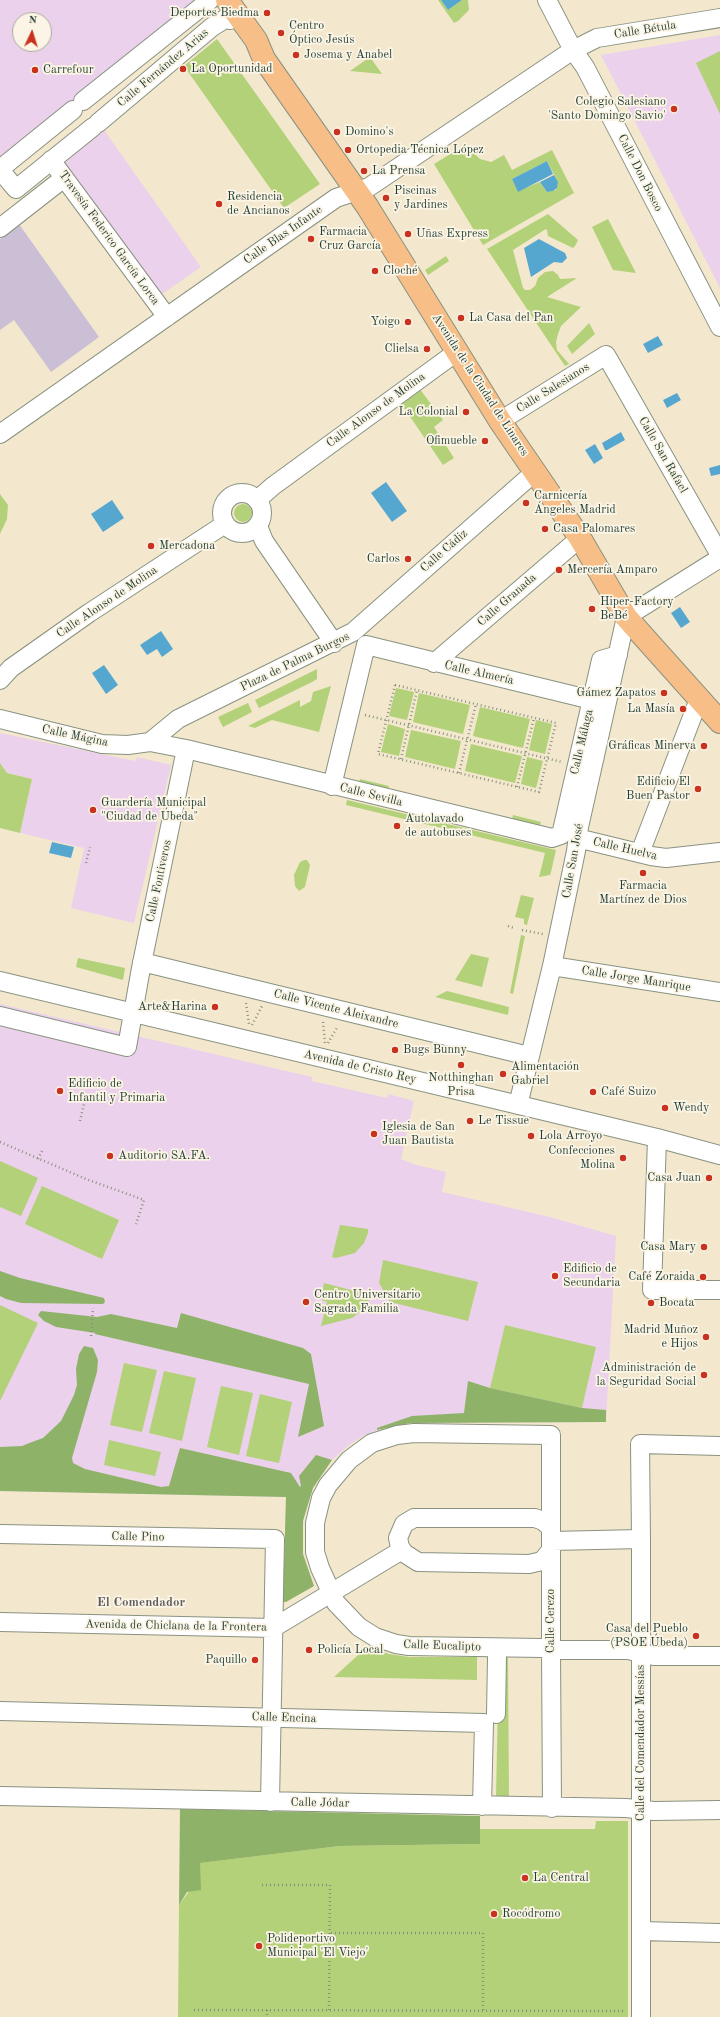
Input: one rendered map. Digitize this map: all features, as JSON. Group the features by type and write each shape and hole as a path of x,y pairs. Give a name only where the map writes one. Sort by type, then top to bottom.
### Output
{"main road":[{"name":"Avenida de la Ciudad de Linares","path":"224,4 256,40 264,59 356,191 458,351 500,421 536,471 580,538 626,617 720,722"}],"street":[{"name":"Calle Don Bosco","path":"547,0 573,50 585,67 720,327"},
{"name":"Calle Fernández Arias","path":"224,4 225,19 212,27 16,189 0,170 78,106 224,4"},
{"name":"Calle Bétula","path":"573,50 596,38 720,18"},
{"name":"Calle Blas Infante","path":"0,434 336,198 369,187 573,50"},
{"path":"78,106 90,101 99,107 101,115 95,125"},
{"name":"Travesía Federico García Lorca","path":"51,160 167,317"},
{"path":"0,228 64,178"},
{"name":"Calle Alonso de Molina","path":"257,500 280,481 458,351"},
{"name":"Calle Salesianos","path":"500,421 606,355"},
{"name":"Calle San Rafael","path":"606,355 720,556 626,617"},
{"name":"Calle Cádiz","path":"352,632 536,471"},
{"path":"258,526 249,532 241,533 231,530 225,524 222,516 223,510 230,497 244,493 257,500 262,512 258,526 264,541 334,642"},
{"name":"Calle Alonso de Molina","path":"4,673 89,613 225,524"},
{"name":"Calle Granada","path":"434,663 580,538"},
{"name":"Calle San José","path":"518,1105 552,966 577,838 626,617"},
{"name":"Plaza de Palma Burgos","path":"150,742 178,719 352,632 366,646 332,786"},
{"name":"Calle Almería","path":"366,646 592,700"},
{"name":"Calle Málaga","path":"556,838 561,835 601,660 618,655"},
{"path":"640,854 699,699"},
{"name":"Calle Mágina","path":"0,719 102,744 128,745 150,742"},
{"path":"178,719 176,731 186,749"},
{"path":"150,742 186,749"},
{"name":"Calle Sevilla","path":"186,749 545,838 556,838"},
{"name":"Calle Fontiveros","path":"0,1016 126,1047 186,749"},
{"name":"Calle Huelva","path":"577,838 640,854 666,858 720,852"},
{"name":"Calle Vicente Aleixandre","path":"142,962 529,1056"},
{"name":"Calle Jorge Manrique","path":"552,966 720,992"},
{"name":"Avenida de Cristo Rey","path":"0,981 657,1138 720,1155"},
{"path":"657,1138 652,1290 720,1290"},
{"name":"Calle Eucalipto","path":"551,1435 414,1433 384,1438 372,1443 360,1451 340,1469 328,1485 317,1510 314,1536 315,1552 320,1568 336,1603 359,1627 375,1636 396,1644 409,1646 628,1650 654,1656 720,1656"},
{"name":"Calle Cerezo","path":"551,1435 552,1808"},
{"name":"Calle del Comendador Messías","path":"640,2014 640,1444 720,1446"},
{"path":"414,1518 535,1518 543,1521 551,1540 542,1561 529,1564 418,1562 411,1559 402,1550 399,1543 400,1531 406,1522 414,1518"},
{"name":"Calle Pino","path":"0,1534 275,1539 273,1628"},
{"path":"551,1540 641,1539"},
{"name":"Avenida de Chiclana de la Frontera","path":"0,1622 273,1628 402,1550"},
{"path":"270,1802 273,1628"},
{"path":"496,1714 497,1657"},
{"name":"Calle Encina","path":"0,1711 484,1723 482,1806"},
{"name":"Calle Jódar","path":"0,1796 641,1810 720,1810"},
{"path":"641,1932 720,1933"}],"path":[{"path":"395,685 417,690 556,723 539,792 378,754 395,685"},
{"path":"401,759 417,690"},
{"path":"459,773 476,704"},
{"path":"350,711 577,766"},
{"path":"517,787 534,718"},
{"path":"86,863 90,847"},
{"path":"508,926 514,928"},
{"path":"243,986 250,1029 269,993"},
{"path":"321,1006 325,1047 347,1012"},
{"path":"80,1121 84,1104"},
{"path":"0,1142 86,1180 144,1200 136,1224"},
{"path":"38,1159 42,1151"},
{"path":"91,1336 93,1308"},
{"path":"262,1884 330,1885 331,1933 329,2011"},
{"path":"331,1933 483,1933 483,2011"},
{"path":"194,2010 483,2011 640,2014"},
{"path":"267,2010 267,2017"}],"shaded area":[{"path":"0,0 195,0 203,10 0,174"},
{"name":"Colegio Salesiano 'Santo Domingo Savio'","path":"720,35 720,288 601,55"},
{"path":"104,130 201,267 158,297 63,163"},
{"path":"19,224 99,337 51,372 14,320 0,330 0,239"},
{"name":"Guardería Municipal \"Ciudad de Úbeda\"","path":"0,733 135,761 137,757 171,765 134,923 71,908 84,848 20,833 32,779 7,773 0,763"},
{"name":"Centro Universitario Sagrada Familia","path":"0,1004 312,1077 312,1081 387,1098 388,1094 414,1101 401,1159 413,1164 446,1172 442,1192 550,1217 616,1236 606,1422 410,1423 386,1427 363,1436 348,1446 332,1460 313,1488 304,1516 302,1540 304,1559 314,1586 283,1603 286,1497 0,1491"}],"green space":[{"path":"438,0 441,0 448,10 462,0 468,0 469,10 454,23"},
{"path":"217,39 320,184 284,208 184,66"},
{"path":"720,51 720,114 696,63"},
{"path":"370,57 382,74 350,71"},
{"path":"465,145 480,159 491,162 504,155 512,170 552,150 574,193 483,245 434,164","holes":["547,161 558,182 556,190 547,192 540,182 518,191 512,179"]},
{"path":"548,214 578,240 575,246 573,248 548,236 546,229 513,250 523,288 525,290 530,290 535,286 538,278 545,272 553,271 560,279 577,278 547,297 581,307 561,326 558,334 556,342 557,350 569,364 565,366 487,249"},
{"path":"608,219 636,273 613,270 592,227"},
{"path":"446,256 449,261 428,275 425,270"},
{"path":"589,323 595,334 572,354 567,346"},
{"path":"419,388 443,420 434,427 454,458 443,465 400,402"},
{"path":"0,494 8,505 7,519 0,534"},
{"path":"243,504 249,507 252,513 249,519 243,522 237,519 234,513 237,507"},
{"path":"317,669 317,679 259,708 255,700"},
{"path":"331,686 319,732 272,720 255,728 248,726 300,700 300,707 311,701 313,692"},
{"path":"396,688 414,692 407,720 389,716"},
{"path":"419,693 470,705 463,734 413,722"},
{"path":"248,703 252,712 223,727 218,717"},
{"path":"480,707 530,719 523,748 473,736"},
{"path":"536,720 552,724 545,754 529,750"},
{"path":"388,724 405,729 399,756 381,752"},
{"path":"411,730 461,741 455,769 405,757"},
{"path":"471,744 522,756 515,783 465,771"},
{"path":"527,757 543,761 536,788 521,784"},
{"path":"0,763 7,773 32,779 20,833 0,828"},
{"path":"360,779 389,786 388,790 359,783"},
{"path":"347,800 556,850 550,875 539,877 545,853 346,805"},
{"path":"513,815 541,822 540,826 512,820"},
{"path":"307,860 310,865 305,887 299,891 295,886 294,875 300,862"},
{"path":"521,895 534,898 527,925 524,924 524,919 515,917"},
{"path":"521,935 525,936 513,994 510,993"},
{"path":"471,954 489,958 482,987 455,980"},
{"path":"78,958 125,968 123,980 76,967"},
{"path":"447,991 509,1007 508,1015 435,997"},
{"path":"0,1161 38,1178 21,1216 0,1207"},
{"path":"42,1186 119,1220 102,1259 25,1224"},
{"path":"340,1225 368,1229 368,1233 364,1243 355,1253 336,1258 332,1257"},
{"path":"383,1260 478,1282 468,1321 390,1302 379,1283"},
{"path":"0,1271 20,1278 104,1298 105,1302 103,1304 21,1303 6,1299 0,1296"},
{"path":"324,1283 366,1294 368,1296 369,1303 363,1310 352,1318 321,1326 327,1302 322,1300 321,1297"},
{"path":"0,1305 38,1323 0,1401"},
{"path":"41,1311 97,1317 111,1314 177,1328 181,1313 303,1348 311,1354 324,1426 298,1437 309,1384 95,1333 56,1327 44,1321 38,1315"},
{"path":"505,1325 596,1347 582,1408 490,1388"},
{"path":"84,1346 93,1348 98,1360 97,1372 72,1458 73,1463 85,1469 161,1487 169,1486 180,1448 291,1473 300,1487 299,1476 316,1455 332,1460 313,1488 303,1521 303,1554 314,1586 286,1602 283,1602 286,1497 0,1491 0,1447 22,1446 43,1438 61,1421 74,1395 77,1385 76,1369 79,1354"},
{"path":"124,1363 157,1370 142,1432 110,1425"},
{"path":"164,1371 196,1378 182,1441 149,1433"},
{"path":"468,1381 490,1388 582,1408 606,1410 606,1422 410,1423 377,1430 377,1428 412,1416 464,1413"},
{"path":"221,1386 253,1393 239,1455 207,1447"},
{"path":"260,1394 292,1402 279,1463 246,1456"},
{"path":"109,1440 161,1452 155,1476 104,1465"},
{"path":"368,1646 389,1654 409,1657 477,1657 477,1680 334,1677"},
{"path":"499,1657 508,1657 509,1799 498,1799 496,1795"},
{"path":"180,1809 480,1816 480,1844 340,1846 200,1863 201,1890 187,1892 179,1905"},
{"path":"596,1821 628,1821 628,2017 178,2017 179,1905 190,1890 199,1863 340,1846 480,1844 479,1829 595,1829"}],"water":[{"path":"441,0 462,0 448,10"},
{"path":"547,161 553,174 518,192 512,179"},
{"path":"554,175 558,182 557,188 553,191 547,192 540,182"},
{"path":"539,239 565,253 567,258 562,263 554,262 531,277 524,248"},
{"path":"658,336 663,345 648,353 643,344"},
{"path":"677,393 681,400 667,408 663,400"},
{"path":"621,432 625,440 605,450 602,443"},
{"path":"595,444 603,458 594,464 585,450"},
{"path":"720,465 720,474 711,476 709,468"},
{"path":"386,482 407,511 392,522 371,493"},
{"path":"112,500 124,518 103,532 91,514"},
{"path":"680,607 690,622 681,628 671,613"},
{"path":"161,631 173,649 162,657 157,649 147,655 140,645"},
{"path":"104,665 118,685 106,694 92,673"},
{"path":"52,842 74,847 71,858 49,853"}],"place":[{"name":"Deportes Biedma","path":"267,13"},
{"name":"Centro Óptico Jesús","path":"281,33"},
{"name":"Josema y Anabel","path":"296,55"},
{"name":"La Oportunidad","path":"183,69"},
{"name":"Carrefour","path":"35,70"},
{"name":"Colegio Salesiano 'Santo Domingo Savio'","path":"674,109"},
{"name":"Domino's","path":"337,132"},
{"name":"Ortopedia Técnica López","path":"348,150"},
{"name":"La Prensa","path":"364,171"},
{"name":"Piscinas y Jardines","path":"386,198"},
{"name":"Residencia de Ancianos","path":"219,204"},
{"name":"Uñas Express","path":"408,234"},
{"name":"Farmacia Cruz García","path":"311,239"},
{"name":"Cloché","path":"375,271"},
{"name":"La Casa del Pan","path":"461,318"},
{"name":"Yoigo","path":"408,322"},
{"name":"Clielsa","path":"427,349"},
{"name":"La Colonial","path":"466,412"},
{"name":"Ofimueble","path":"485,441"},
{"name":"Carnicería Ángeles Madrid","path":"526,503"},
{"name":"Casa Palomares","path":"545,529"},
{"name":"Mercadona","path":"151,546"},
{"name":"Carlos","path":"408,559"},
{"name":"Mercería Amparo","path":"559,570"},
{"name":"Hiper-Factory BeBé","path":"592,609"},
{"name":"Gámez Zapatos","path":"664,693"},
{"name":"La Masía","path":"683,709"},
{"name":"Gráficas Minerva","path":"704,746"},
{"name":"Edificio El Buen Pastor","path":"698,789"},
{"name":"Guardería Municipal \"Ciudad de Úbeda\"","path":"93,810"},
{"name":"Autolavado de autobuses","path":"397,826"},
{"name":"Farmacia Martínez de Dios","path":"643,873"},
{"name":"Arte&Harina","path":"215,1007"},
{"name":"Bugs Bunny","path":"395,1050"},
{"name":"Notthinghan Prisa","path":"461,1065"},
{"name":"Alimentación Gabriel","path":"503,1074"},
{"name":"Edificio de Infantil y Primaria","path":"60,1091"},
{"name":"Café Suizo","path":"593,1092"},
{"name":"Wendy","path":"665,1108"},
{"name":"Le Tissue","path":"470,1121"},
{"name":"Iglesia de San Juan Bautista","path":"374,1134"},
{"name":"Lola Arroyo","path":"531,1136"},
{"name":"Auditorio SA.FA.","path":"110,1156"},
{"name":"Confecciones Molina","path":"623,1158"},
{"name":"Casa Juan","path":"709,1178"},
{"name":"Casa Mary","path":"704,1247"},
{"name":"Edificio de Secundaria","path":"555,1276"},
{"name":"Café Zoraida","path":"703,1277"},
{"name":"Centro Universitario Sagrada Familia","path":"306,1302"},
{"name":"Bocata","path":"651,1303"},
{"name":"Madrid Muñoz e Hijos","path":"706,1337"},
{"name":"Administración de la Seguridad Social","path":"704,1375"},
{"name":"Casa del Pueblo (PSOE Úbeda)","path":"696,1636"},
{"name":"Policía Local","path":"309,1650"},
{"name":"Paquillo","path":"255,1660"},
{"name":"La Central","path":"525,1878"},
{"name":"Rocódromo","path":"494,1914"},
{"name":"Polideportivo Municipal 'El Viejo'","path":"259,1946"}],"district":[{"name":"El Comendador","path":"141,1603"}]}
